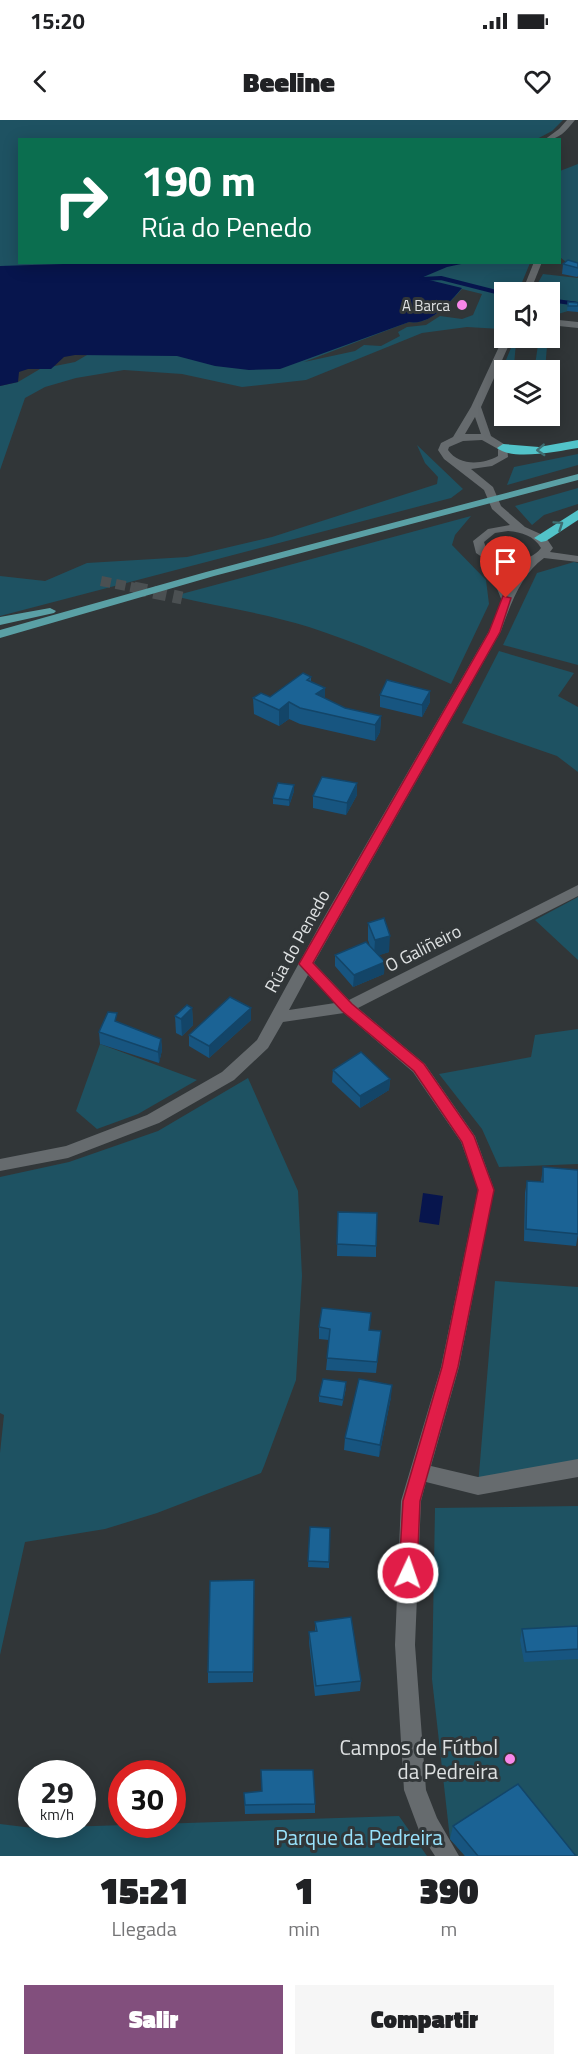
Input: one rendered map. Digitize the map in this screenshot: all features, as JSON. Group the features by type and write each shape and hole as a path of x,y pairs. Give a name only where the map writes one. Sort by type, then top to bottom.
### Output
{"highway":[{"path":"503,448 539,451 578,444"},
{"path":"541,538 578,514"}],"main road":[{"path":"0,634 210,574 578,477"},
{"path":"0,621 210,574"}],"street":[{"path":"550,138 562,131 571,120"},
{"path":"530,282 537,264"},
{"path":"560,323 578,325"},
{"path":"457,438 487,438 503,448 503,457 492,463 475,465 450,459 443,450 457,438 476,407 503,348"},
{"path":"476,407 487,438"},
{"path":"457,462 489,489"},
{"path":"492,463 489,489 496,507 521,529 541,538 546,545 543,555"},
{"path":"489,532 496,507"},
{"path":"506,598 490,558 478,547 478,541 489,532 521,529"},
{"path":"490,558 515,563 532,561 543,555 578,559"},
{"name":"Rúa do Penedo","path":"0,1165 68,1152 118,1134 184,1103 228,1076 263,1044 495,632 506,598 532,561"},
{"name":"O Galiñeiro","path":"277,1017 347,1007 578,890"},
{"path":"306,964 347,1007 419,1068 469,1140 486,1190 450,1367 411,1501 405,1645 415,1790 428,1825 448,1856"},
{"path":"418,1471 478,1486 578,1468"}],"green space":[{"path":"0,120 563,120 552,131 539,138 18,138 18,264 530,264 522,282 494,282 494,329 467,327 422,333 306,380 242,387 182,374 124,370 76,378 45,387 25,398 0,470 0,386 18,382 40,369 75,362 87,355 176,355 0,301","holes":["462,289 482,294 473,315 462,319 440,316 426,325 407,327 398,332 400,336 381,346 364,345 355,351 304,362 409,322 432,317"]},
{"path":"578,164 578,266 561,258 561,171"},
{"path":"543,274 578,278 578,308 560,313 560,282 539,282"},
{"path":"511,348 516,348 514,360 506,360"},
{"path":"538,348 547,348 546,360 536,360"},
{"path":"417,445 463,489 451,498 0,616 0,576 45,581 87,563 187,557 272,537 437,484 438,477 425,463"},
{"path":"578,454 578,465 507,485 514,467"},
{"path":"578,488 578,504 544,515 532,525 515,506"},
{"path":"471,516 455,535 452,545 486,580 489,604 451,684 309,627 174,596"},
{"path":"574,562 578,563 578,665 503,645 537,573"},
{"path":"499,651 574,673 558,696 578,707 578,772 557,756 462,723"},
{"path":"578,897 578,960 535,920"},
{"path":"578,1029 578,1164 499,1167 482,1129 439,1074 531,1057 535,1035"},
{"path":"100,1044 197,1080 138,1114 97,1129 76,1111"},
{"path":"248,1078 298,1191 302,1276 296,1380 261,1473 157,1513 105,1529 25,1542 0,1655 0,1453 4,1415 0,1413 0,1177 69,1162 158,1131"},
{"path":"495,1281 578,1287 578,1468 478,1486"},
{"path":"578,1506 578,1856 465,1856 450,1839 432,1679 435,1508"},
{"name":"Parque da Pedreira","path":"399,1816 427,1856 0,1856 0,1824 18,1826 18,1838 96,1838 96,1826 108,1826 108,1838 186,1838 186,1823"}],"shaded area":[{"path":"461,264 447,267 421,278 462,288 432,317 409,322 280,369 249,370 215,366 177,356 75,355 64,357 51,369 28,369 19,372 18,382 0,386 0,266"},
{"path":"423,1193 443,1196 439,1225 419,1222"}],"building":[{"path":"568,260 578,263 578,268 563,264"},
{"path":"568,302 578,303 578,306 568,306"},
{"path":"303,673 311,677 307,680 325,688 316,694 345,708 381,716 375,725 300,708 289,702 279,710 253,698 261,693 270,697"},
{"path":"387,680 430,691 422,705 380,695"},
{"path":"322,777 357,783 347,803 313,796"},
{"path":"278,783 294,785 289,800 273,798"},
{"path":"384,918 390,936 375,940 368,923"},
{"path":"366,942 385,962 354,975 335,955"},
{"path":"230,997 251,1008 209,1046 189,1035"},
{"path":"187,1005 192,1008 181,1019 175,1016"},
{"path":"108,1012 117,1013 115,1021 161,1039 158,1052 99,1032"},
{"path":"361,1052 390,1079 360,1096 333,1070"},
{"path":"543,1167 578,1170 578,1234 526,1229 527,1181 543,1182"},
{"path":"338,1212 377,1213 376,1246 337,1244"},
{"path":"322,1308 371,1313 369,1330 381,1331 377,1362 327,1358 330,1329 319,1327"},
{"path":"323,1379 346,1382 343,1400 319,1396"},
{"path":"359,1379 392,1385 380,1445 345,1438"},
{"path":"310,1527 330,1528 329,1562 308,1561"},
{"path":"254,1580 253,1672 208,1672 210,1581"},
{"path":"351,1617 361,1681 316,1686 309,1632 317,1631 315,1622"},
{"path":"578,1626 578,1649 526,1652 522,1629"},
{"path":"261,1770 313,1770 315,1804 245,1805 244,1793 262,1791"},
{"path":"518,1784 576,1856 478,1856 453,1826"}],"waterway":[{"path":"421,279 441,278 494,291"},
{"path":"560,302 578,304"}],"tunnel":[{"path":"101,581 141,589"},
{"path":"134,588 182,598"}],"place":[{"name":"A Barca","path":"462,305"},
{"name":"Campos de Fútbol da Pedreira","path":"510,1759"}],"route":[{"path":"408,1573 411,1501 450,1367 486,1190 469,1140 419,1068 347,1007 306,964 461,688 495,632 506,598"}]}
